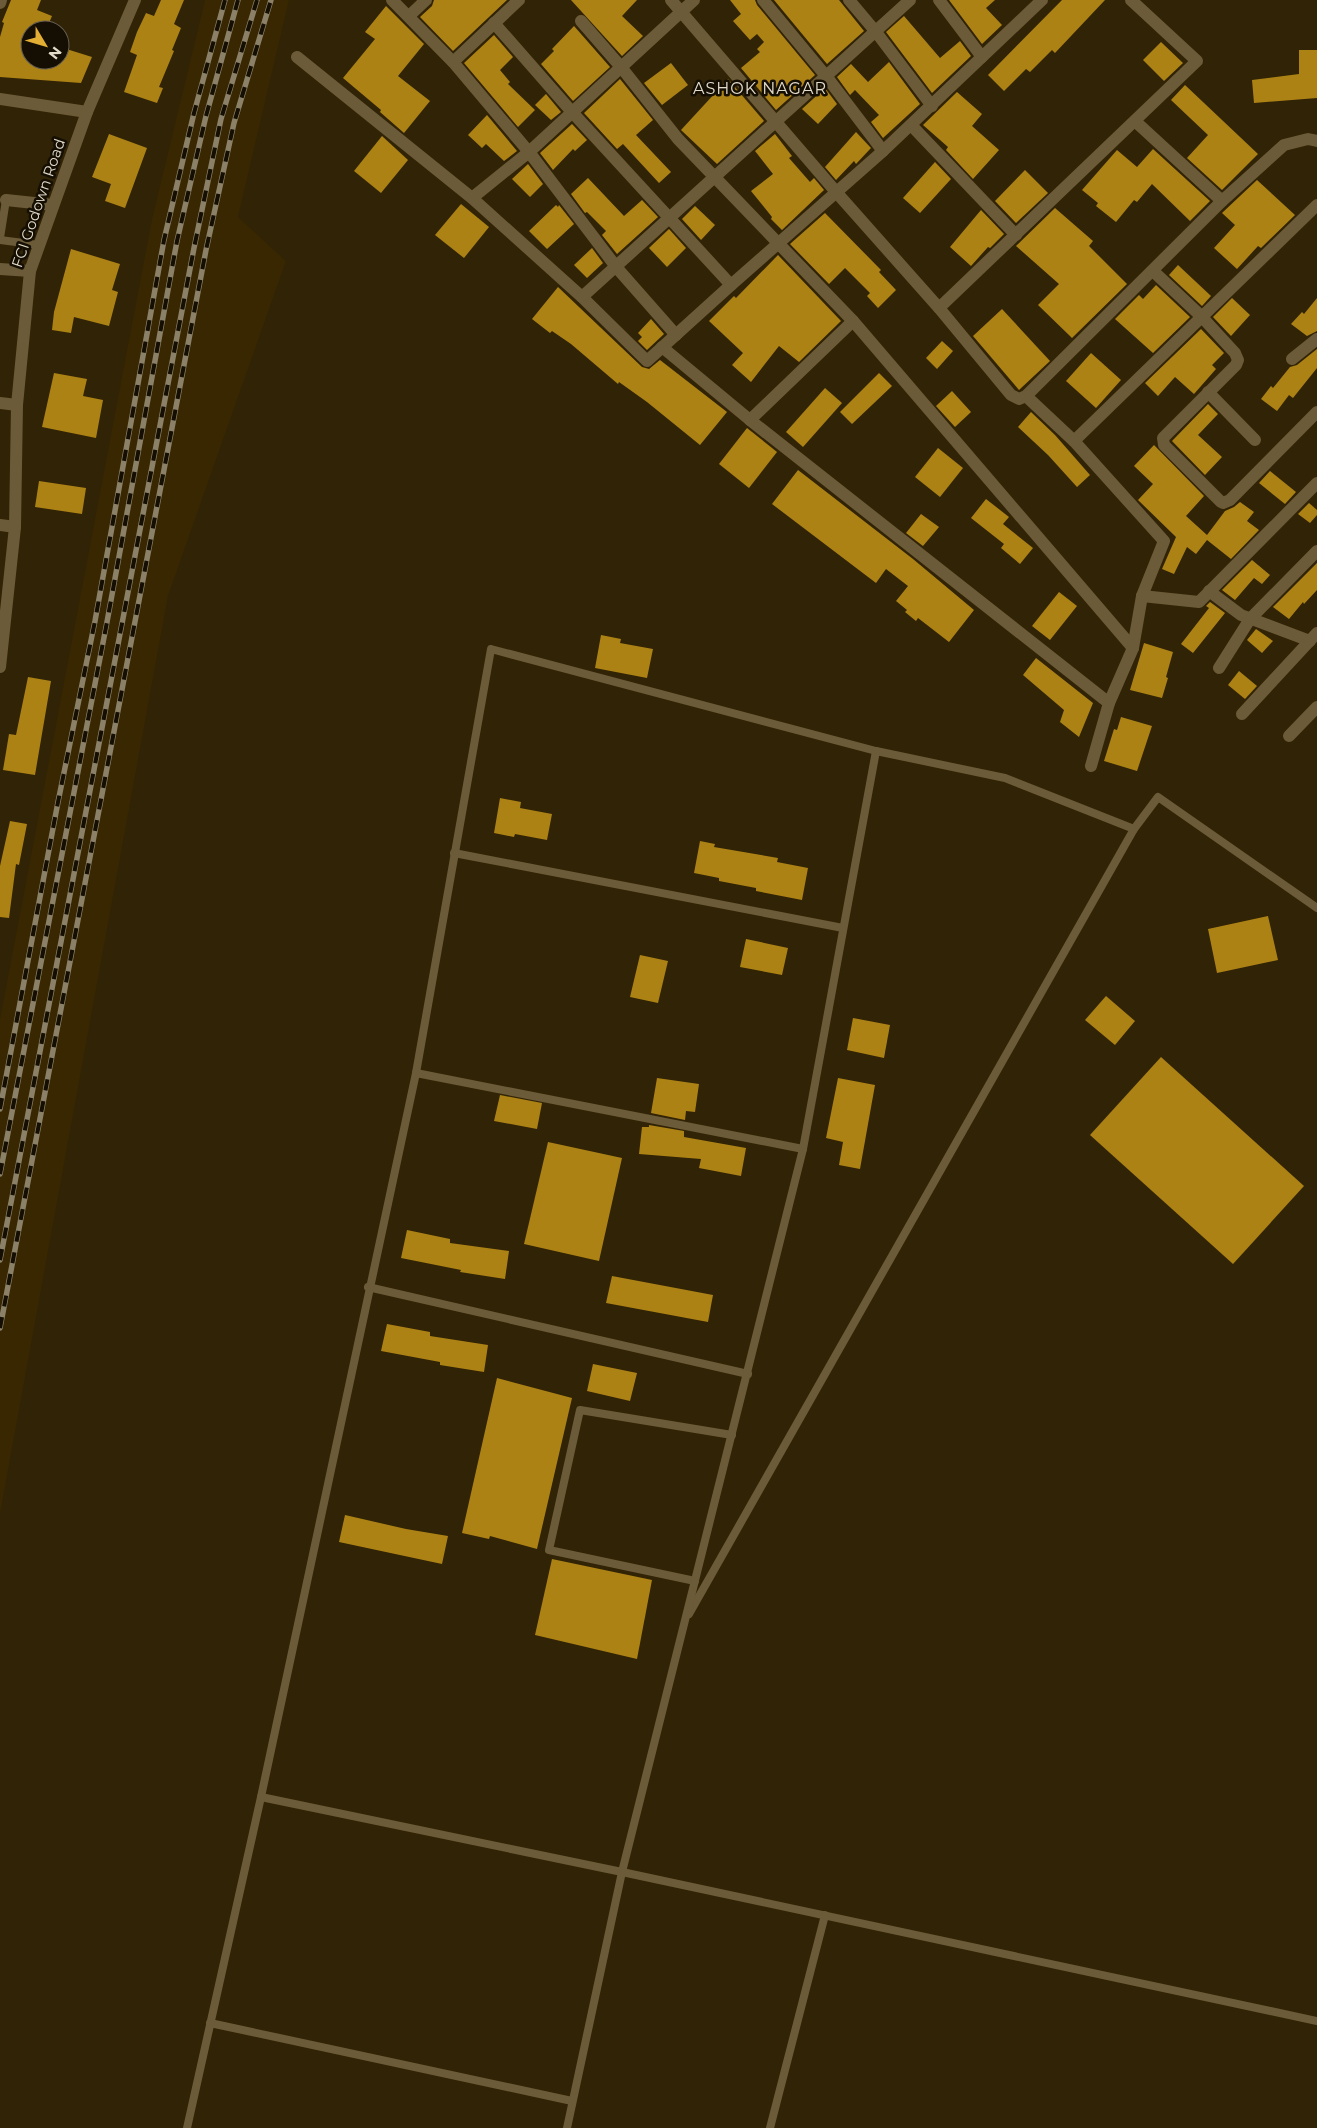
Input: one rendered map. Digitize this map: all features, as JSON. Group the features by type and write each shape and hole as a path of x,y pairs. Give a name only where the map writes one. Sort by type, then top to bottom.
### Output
{"street":[{"name":"FCI Godown Road","path":"0,667 15,527 17,405 30,272 87,112 135,0"},
{"path":"392,0 453,62 529,152 617,268 676,335"},
{"path":"409,16 426,0"},
{"path":"453,62 519,0"},
{"path":"671,0 939,308 1011,395 1019,399 1026,396 1222,202 1284,145 1308,139 1317,140"},
{"path":"472,198 529,152 694,0"},
{"path":"763,0 826,76 883,151"},
{"path":"849,0 876,32 932,106"},
{"path":"582,297 617,268 910,0"},
{"path":"939,0 982,57"},
{"path":"939,308 1136,122 1197,61 1138,2"},
{"path":"297,57 472,198 582,297 647,361 932,106 1034,3"},
{"path":"581,21 621,67 678,139 853,321 1133,648"},
{"path":"494,23 572,112 730,285"},
{"path":"0,99 87,112"},
{"path":"1136,122 1222,202"},
{"path":"911,125 1016,235"},
{"path":"6,200 53,205"},
{"path":"1074,441 1317,205"},
{"path":"0,269 30,272"},
{"path":"1153,271 1201,316 1235,353 1238,360 1236,366 1165,435 1163,442 1220,502 1224,503 1230,500 1317,412"},
{"path":"750,420 853,321"},
{"path":"1292,359 1317,339"},
{"path":"662,347 750,420 1109,704"},
{"path":"1208,392 1255,440"},
{"path":"1026,396 1074,441 1164,541 1142,596 1133,648 1109,704 1090,766"},
{"path":"0,403 17,405"},
{"path":"1142,596 1199,602 1208,590 1317,483"},
{"path":"0,525 15,527"},
{"path":"1219,668 1250,619 1317,551"},
{"path":"1208,590 1241,615 1313,637 1242,714"},
{"path":"1289,736 1317,707"}],"lane":[{"path":"6,200 0,239 39,245"},
{"path":"187,2128 261,1797 368,1287 416,1073 491,649 876,751 1005,778 1134,829"},
{"path":"567,2128 622,1872 803,1149 876,751"},
{"path":"685,1623 1134,829 1158,797 1317,908"},
{"path":"454,853 844,928"},
{"path":"416,1073 803,1149"},
{"path":"368,1287 748,1374"},
{"path":"695,1581 549,1550 580,1410 732,1435"},
{"path":"261,1797 825,1915 1317,2021"},
{"path":"770,2128 825,1915"},
{"path":"210,2023 572,2101"}],"shaded area":[{"path":"205,0 289,0 238,217 286,261 168,596 0,1514 0,1019 152,219"}],"building":[{"path":"11,0 41,0 37,10 52,16 50,20 20,20 20,70 70,70 70,50 92,57 81,83 0,77 0,37 4,23 2,22"},
{"path":"161,0 184,0 174,24 181,28 159,87 163,88 157,103 124,92 137,55 130,52 137,32 146,13 154,16"},
{"path":"434,0 507,0 453,51 420,17 432,6"},
{"path":"571,0 637,0 622,16 643,36 622,56"},
{"path":"730,0 755,0 757,5 815,75 776,110 741,68 760,52 757,49 764,42 757,34 750,40 733,21 741,14"},
{"path":"774,0 839,0 864,31 827,64"},
{"path":"949,0 995,0 986,8 1002,25 982,44"},
{"path":"1062,0 1105,0 1055,53 1052,50 1030,72 1026,69 1004,91 988,75"},
{"path":"386,6 424,44 398,76 430,101 404,133 380,112 381,110 343,78 375,39 365,32"},
{"path":"904,16 940,58 960,41 971,56 932,93 886,32"},
{"path":"574,26 610,67 573,101 541,64 554,51 552,49"},
{"path":"494,35 513,57 500,70 510,82 508,84 535,110 518,127 464,63"},
{"path":"1161,42 1183,63 1164,81 1143,60"},
{"path":"1299,50 1317,50 1317,98 1254,103 1252,80 1299,74"},
{"path":"889,62 920,104 883,138 871,122 879,115 855,90 850,95 837,77 851,64 868,82"},
{"path":"671,63 688,85 662,105 644,83"},
{"path":"620,79 653,120 636,135 671,172 659,183 623,144 617,149 584,113"},
{"path":"728,79 764,121 717,164 681,130"},
{"path":"1185,85 1258,154 1222,190 1187,158 1208,135 1171,100"},
{"path":"825,88 837,104 818,124 802,109"},
{"path":"957,92 982,114 972,126 999,150 973,179 946,150 948,147 923,125"},
{"path":"546,94 561,112 551,120 535,105"},
{"path":"487,115 517,151 504,161 486,144 482,148 468,135"},
{"path":"572,124 587,140 575,151 573,149 553,170 540,153"},
{"path":"856,132 871,148 856,164 854,161 836,180 825,167"},
{"path":"109,134 147,148 125,208 105,201 111,184 92,177"},
{"path":"775,134 792,156 789,158 810,182 814,178 824,190 782,230 771,219 772,217 751,191 773,174 755,151"},
{"path":"382,136 408,160 381,193 354,171"},
{"path":"1153,149 1210,201 1190,221 1152,184 1137,202 1134,200 1116,222 1096,206 1098,203 1082,190 1117,150 1137,167"},
{"path":"935,162 951,179 920,213 903,198"},
{"path":"528,164 543,184 530,197 512,179"},
{"path":"1025,170 1048,193 1016,223 995,201"},
{"path":"588,178 624,216 642,200 658,217 617,254 602,235 606,231 587,212 585,213 571,194"},
{"path":"1257,180 1295,215 1261,248 1258,246 1237,269 1214,248 1235,225 1222,213"},
{"path":"461,204 489,227 464,258 435,235"},
{"path":"556,205 558,207 559,205 574,224 547,249 529,231"},
{"path":"695,206 715,225 701,240 682,219"},
{"path":"1055,208 1093,241 1089,246 1127,284 1072,338 1038,305 1059,284 1016,246"},
{"path":"981,210 1004,234 990,248 988,247 971,266 950,247"},
{"path":"825,213 881,270 879,272 896,290 878,308 867,296 870,293 845,268 829,284 790,244"},
{"path":"669,229 686,248 667,267 649,248"},
{"path":"592,248 603,263 587,278 574,265"},
{"path":"71,249 120,264 112,290 118,292 109,326 74,317 71,333 52,330 54,312"},
{"path":"778,255 841,321 799,362 779,346 751,382 732,365 743,353 709,321 734,296 736,298"},
{"path":"1178,265 1211,296 1202,306 1169,275"},
{"path":"1156,285 1190,317 1153,353 1115,319 1139,295 1143,299"},
{"path":"558,287 642,367 649,369 660,360 727,412 700,445 647,402 619,382 618,384 571,344 552,331 550,333 532,319"},
{"path":"1232,298 1250,315 1231,336 1213,317"},
{"path":"1317,298 1317,331 1307,336 1291,324 1302,312 1304,314"},
{"path":"1002,309 1050,361 1019,390 973,336"},
{"path":"651,319 664,334 647,350 638,341 642,337 638,333"},
{"path":"1201,329 1224,353 1212,365 1216,369 1194,394 1175,377 1158,396 1145,383"},
{"path":"942,341 953,351 937,369 926,358"},
{"path":"1317,349 1317,368 1293,398 1289,395 1277,411 1261,399 1271,386 1273,388 1290,367 1297,365"},
{"path":"1091,353 1121,380 1096,408 1066,381"},
{"path":"54,373 87,379 83,396 103,400 96,438 42,427"},
{"path":"879,373 892,386 852,424 840,412"},
{"path":"825,388 842,403 803,447 786,432"},
{"path":"952,391 971,412 955,427 936,406"},
{"path":"1208,404 1218,414 1198,435 1222,457 1205,475 1172,441"},
{"path":"1031,412 1055,435 1090,475 1077,487 1048,455 1018,427"},
{"path":"747,428 777,452 749,488 719,464"},
{"path":"1154,445 1204,496 1186,516 1207,535 1225,511 1240,502 1254,512 1247,521 1259,530 1231,559 1207,540 1196,554 1187,547 1174,574 1162,569 1176,537 1138,500 1153,484 1134,466"},
{"path":"938,448 963,468 940,497 915,477"},
{"path":"798,470 913,559 974,610 949,642 918,618 916,621 896,601 908,586 886,569 876,583 772,504"},
{"path":"1270,471 1296,492 1285,504 1259,483"},
{"path":"39,481 86,488 82,514 35,507"},
{"path":"986,499 1009,517 1003,524 1033,548 1020,564 1001,548 1004,544 971,518"},
{"path":"1309,503 1317,510 1317,515 1310,523 1298,514"},
{"path":"921,514 939,527 923,546 906,533"},
{"path":"1252,560 1270,575 1262,584 1254,578 1235,600 1222,590"},
{"path":"1317,563 1317,590 1304,604 1303,602 1289,619 1273,607"},
{"path":"1059,592 1077,606 1050,640 1032,626"},
{"path":"1210,602 1225,613 1193,653 1181,644 1209,608 1206,606"},
{"path":"1256,629 1273,641 1262,653 1247,640"},
{"path":"601,635 621,639 620,643 653,649 647,678 595,668"},
{"path":"1144,643 1173,652 1162,698 1130,690"},
{"path":"1036,658 1093,703 1079,737 1060,722 1064,710 1023,675"},
{"path":"1239,671 1257,686 1245,699 1228,685"},
{"path":"28,677 51,681 35,775 3,770 9,734 16,735"},
{"path":"1121,717 1152,726 1137,771 1104,761 1114,729 1117,730"},
{"path":"500,798 521,802 520,808 552,814 547,840 515,834 514,837 494,833"},
{"path":"10,821 27,824 19,865 16,864 9,918 0,917 0,866"},
{"path":"700,841 715,844 714,847 778,858 777,862 808,868 802,900 756,891 756,888 719,881 719,878 694,873"},
{"path":"1268,916 1278,960 1217,973 1208,929"},
{"path":"746,939 788,948 782,975 740,967"},
{"path":"640,955 668,961 658,1003 630,997"},
{"path":"1106,996 1135,1021 1115,1045 1085,1020"},
{"path":"853,1018 890,1025 884,1058 847,1050"},
{"path":"1161,1057 1304,1186 1233,1264 1090,1135"},
{"path":"657,1078 699,1084 695,1112 686,1111 685,1120 651,1113"},
{"path":"838,1078 875,1085 860,1169 839,1165 843,1142 826,1138"},
{"path":"500,1095 542,1103 537,1129 494,1121"},
{"path":"649,1125 684,1131 684,1137 746,1148 741,1176 699,1168 701,1159 639,1154 642,1127 649,1127"},
{"path":"548,1142 622,1158 599,1261 524,1244"},
{"path":"407,1230 450,1239 450,1243 509,1251 505,1279 460,1272 461,1270 401,1258"},
{"path":"612,1276 713,1295 708,1322 606,1303"},
{"path":"387,1324 430,1332 430,1336 488,1345 484,1372 440,1365 440,1362 381,1351"},
{"path":"593,1364 637,1373 630,1401 587,1391"},
{"path":"497,1378 572,1398 537,1549 490,1536 489,1539 462,1533"},
{"path":"345,1515 406,1529 448,1536 442,1564 339,1542"},
{"path":"552,1559 652,1580 637,1659 535,1635"}],"railway":[{"path":"0,1109 58,802 95,621 164,240 194,113 225,0"},
{"path":"0,1174 107,622 177,241 206,116 238,0"},
{"path":"0,1260 194,248 221,119 257,0"},
{"path":"0,1328 206,250 234,123 271,0"}],"district":[{"name":"ASHOK NAGAR","path":"760,88"}]}
